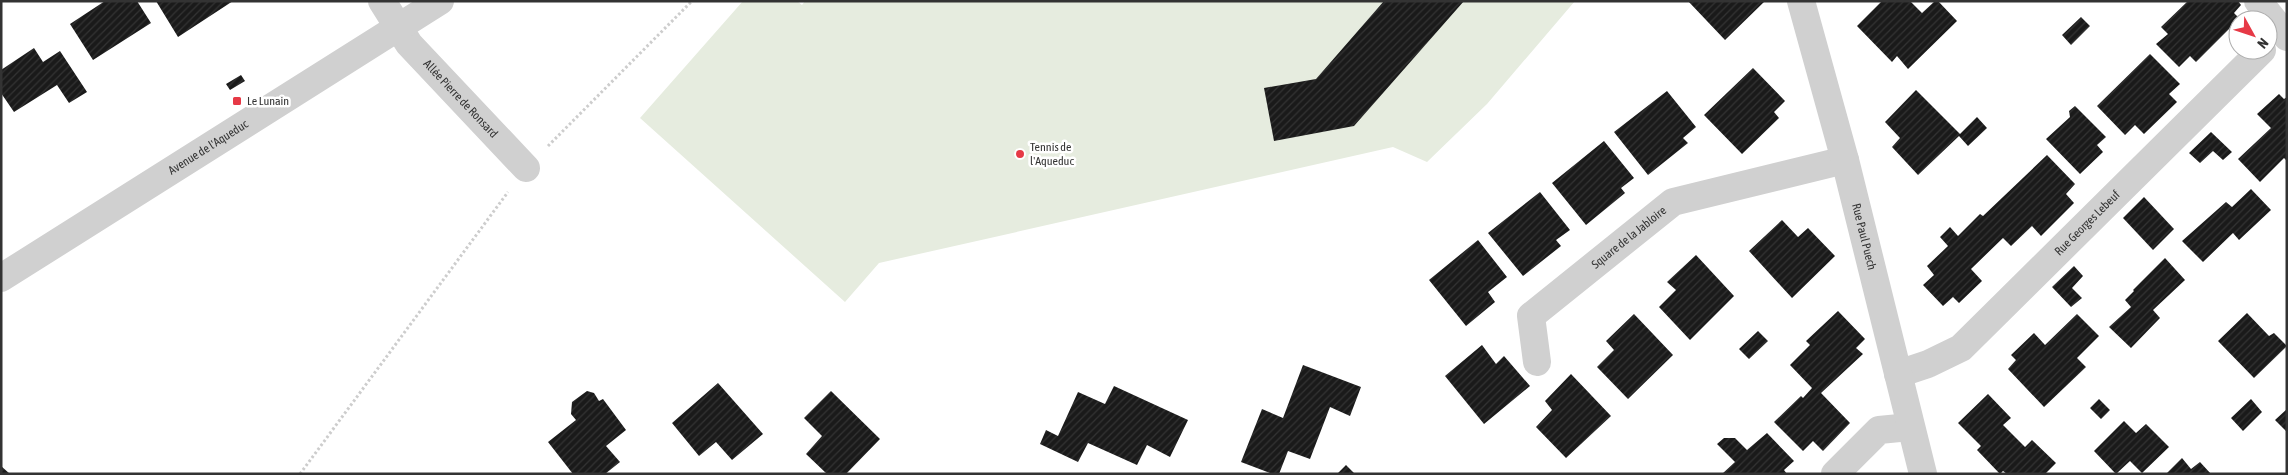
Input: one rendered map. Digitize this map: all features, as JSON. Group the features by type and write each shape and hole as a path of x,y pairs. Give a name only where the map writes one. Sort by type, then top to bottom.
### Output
{"street":[{"name":"Allée Pierre de Ronsard","path":"382,1 397,28 409,44 526,168"},
{"name":"Avenue de l'Aqueduc","path":"1,278 440,1"},
{"name":"Rue Paul Puech","path":"1801,1 1845,160 1923,474"},
{"path":"2258,1 2281,35"},
{"name":"Rue Georges Lebeuf","path":"1898,374 1928,364 1961,348 2252,60"},
{"name":"Square de la Jabloire","path":"1537,362 1531,316 1673,202 1845,160"},
{"path":"1835,474 1879,430 1910,427"}],"path":[{"path":"300,474 526,168 692,1"}],"shaded area":[{"name":"Tennis de l'Aqueduc","path":"743,1 797,1 802,5 805,1 1575,1 1487,104 1427,162 1393,147 879,263 845,302 640,118"}],"building":[{"path":"105,1 137,1 151,23 93,60 70,24"},
{"path":"156,1 233,1 178,37"},
{"path":"1384,1 1464,1 1354,126 1274,141 1264,88 1316,79"},
{"path":"1688,1 1765,1 1725,40"},
{"path":"1882,1 1910,1 1922,13 1935,1 1938,1 1957,21 1908,69 1897,56 1892,62 1857,26"},
{"path":"2188,1 2238,1 2241,5 2237,10 2228,10 2228,30 2196,62 2190,56 2179,67 2156,44 2168,34 2161,27"},
{"path":"2081,17 2090,26 2071,45 2062,35"},
{"path":"34,48 43,62 60,51 87,92 69,103 57,85 14,112 1,93 1,70"},
{"path":"2150,54 2180,84 2169,94 2177,102 2144,134 2135,125 2125,135 2097,106"},
{"path":"1753,68 1785,101 1774,112 1779,118 1742,154 1704,115"},
{"path":"241,75 245,81 230,90 226,84"},
{"path":"1916,90 1960,134 1977,117 1987,128 1968,146 1959,136 1918,175 1892,147 1900,138 1885,122"},
{"path":"1667,91 1696,127 1683,138 1688,143 1648,175 1614,132"},
{"path":"2279,94 2284,99 2287,97 2287,161 2284,158 2260,182 2238,159 2271,128 2257,114"},
{"path":"2075,106 2106,137 2097,145 2103,152 2080,174 2046,139 2070,117 2069,111"},
{"path":"2211,132 2232,152 2223,160 2213,151 2200,163 2189,153"},
{"path":"1604,141 1634,178 1621,188 1625,193 1586,225 1552,183"},
{"path":"2047,155 2075,184 2066,194 2074,203 2041,236 2032,226 2011,246 2003,238 1971,269 1982,281 1959,303 1953,297 1943,306 1923,285 1934,275 1927,266 1948,246 1940,237 1950,227 1958,236 1980,214 1983,216"},
{"path":"2251,189 2271,210 2239,240 2233,233 2203,262 2182,241 2226,202 2232,207"},
{"path":"1540,192 1570,230 1556,240 1561,246 1523,276 1488,233"},
{"path":"2144,197 2174,229 2153,250 2123,218"},
{"path":"1782,220 1798,237 1808,228 1835,256 1792,298 1749,251"},
{"path":"1478,240 1507,277 1488,292 1495,302 1466,326 1429,280"},
{"path":"1696,255 1734,296 1690,340 1659,307 1676,290 1667,282"},
{"path":"2165,258 2185,280 2153,310 2160,318 2131,348 2109,327 2131,307 2125,300 2133,290"},
{"path":"2074,266 2083,276 2072,288 2082,298 2071,307 2052,287"},
{"path":"1838,311 1865,339 1856,348 1863,354 1821,393 1850,423 1823,451 1813,441 1803,451 1774,422 1812,388 1790,365 1810,345 1806,341"},
{"path":"2247,313 2269,336 2274,333 2287,346 2254,378 2218,341"},
{"path":"1634,314 1673,355 1628,399 1597,367 1614,350 1606,341"},
{"path":"2077,314 2099,336 2077,358 2086,367 2044,407 2008,369 2016,360 2011,355 2034,333 2045,345"},
{"path":"1758,331 1768,341 1749,359 1739,349"},
{"path":"1482,345 1496,364 1504,356 1530,386 1484,424 1445,376"},
{"path":"1303,365 1361,387 1350,416 1330,407 1310,459 1288,451 1279,474 1273,474 1241,462 1262,409 1283,418"},
{"path":"1571,374 1611,416 1566,458 1536,427 1552,410 1545,401"},
{"path":"718,383 763,434 732,460 716,442 699,456 672,423"},
{"path":"1114,386 1188,420 1170,457 1147,445 1137,465 1088,443 1078,462 1040,444 1046,430 1058,436 1078,392 1105,404"},
{"path":"587,391 594,393 599,401 603,399 626,430 606,446 620,462 605,474 573,474 548,442 576,420 571,414 572,402"},
{"path":"831,391 880,439 846,474 827,474 806,454 822,436 804,418"},
{"path":"1988,394 2011,418 2003,425 2025,447 2032,440 2056,463 2045,474 2007,474 2003,471 2000,474 1977,450 1981,446 1958,423"},
{"path":"2099,399 2110,410 2101,419 2090,408"},
{"path":"2251,399 2262,412 2243,431 2231,418"},
{"path":"2287,409 2287,432 2275,420"},
{"path":"2124,421 2136,433 2146,424 2169,447 2142,473 2130,461 2116,474 2094,451"},
{"path":"1767,433 1794,461 1784,470 1787,474 1722,474 1735,462 1717,444 1724,438 1735,438 1747,450"},
{"path":"2182,458 2191,469 2200,462 2211,474 2166,474"},
{"path":"1346,465 1355,474 1337,474"},
{"path":"1,466 10,474 1,474"}],"place":[{"name":"Le Lunain","path":"237,101"},
{"name":"Tennis de l'Aqueduc","path":"1020,154"}]}
